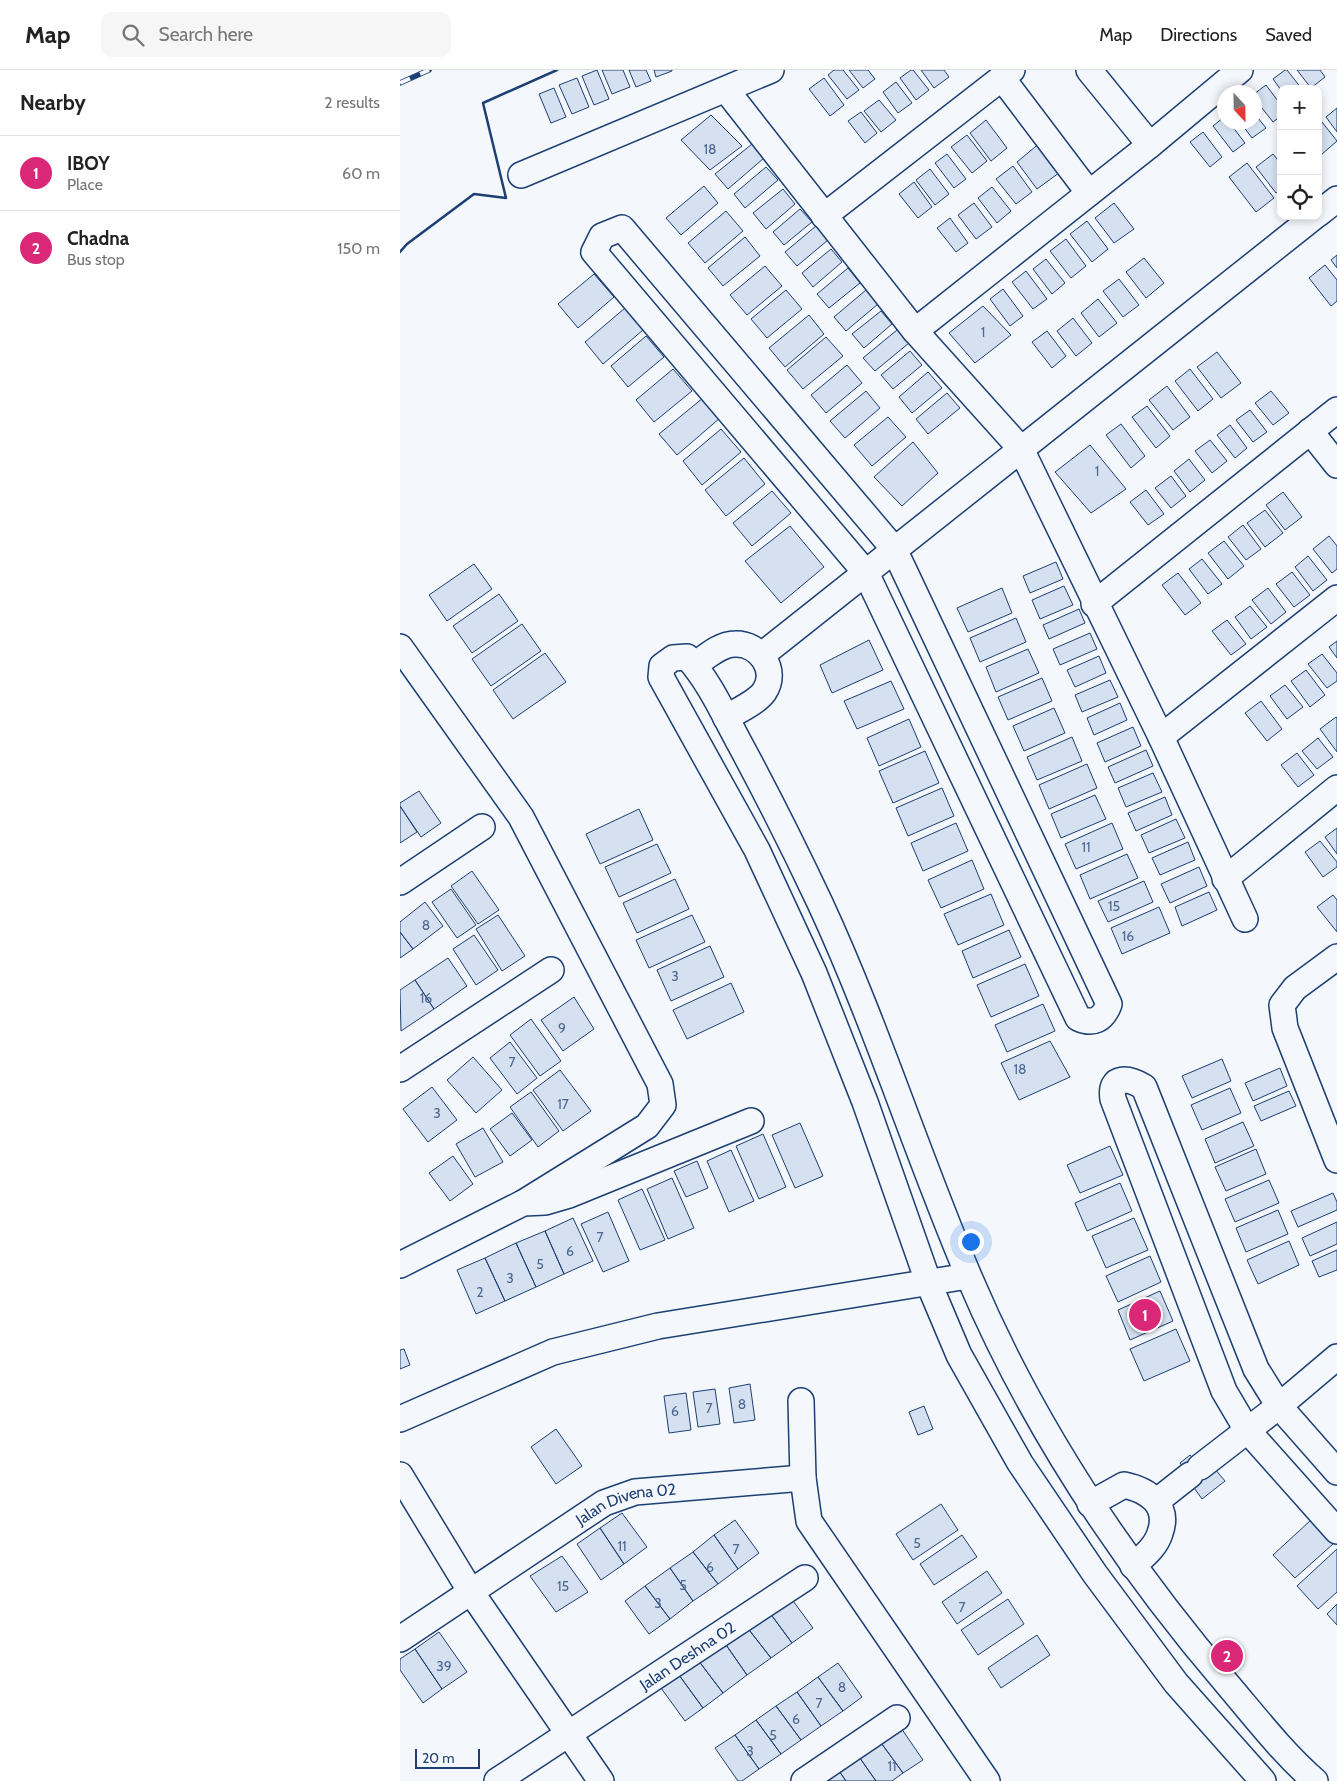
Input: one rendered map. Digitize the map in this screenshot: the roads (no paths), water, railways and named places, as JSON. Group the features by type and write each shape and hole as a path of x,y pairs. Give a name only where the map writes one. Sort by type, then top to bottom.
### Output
{"street":[{"path":"520,175 771,70"},
{"path":"1089,70 1150,145"},
{"path":"915,331 1150,145 1240,70"},
{"path":"824,216 1007,74 1089,193"},
{"path":"727,90 915,331 1021,449 1094,604 1161,737 1245,920"},
{"path":"1322,211 1337,199"},
{"path":"762,655 1310,220"},
{"path":"622,228 894,549 1109,1004 1106,1013 1097,1021 1088,1023 1078,1018 866,573 594,252 602,236 622,228"},
{"path":"1094,604 1337,410"},
{"path":"1310,431 1337,465"},
{"path":"1161,737 1337,598"},
{"path":"694,666 714,651 734,643 751,647 762,655 770,671 769,683 764,693 726,718"},
{"path":"400,647 521,817 660,1084 663,1105 647,1126 523,1203 400,1266"},
{"path":"1263,1781 1176,1683 1095,1574 1026,1471 959,1355 929,1284 865,1102 814,974 757,850 661,677 662,666 673,658 687,657 694,666 726,718 791,840 849,964 968,1276 1020,1383 1090,1504 1133,1566 1206,1660 1293,1762 1315,1781"},
{"path":"1225,879 1337,788"},
{"path":"400,882 482,827"},
{"path":"1335,1150 1285,1028 1282,1005 1295,988 1337,957"},
{"path":"400,1069 551,970"},
{"path":"1337,1472 1279,1406 1256,1369 1144,1087 1131,1080 1118,1082 1112,1093 1113,1099 1224,1391 1247,1430 1337,1531"},
{"path":"523,1203 545,1202 569,1195 751,1122"},
{"path":"400,1418 553,1352 658,1326 929,1284 968,1276"},
{"path":"1157,1501 1279,1406 1337,1357"},
{"path":"801,1401 803,1478 809,1521 987,1781"},
{"path":"400,1475 471,1592 601,1781"},
{"name":"Jalan Divena 02","path":"400,1639 604,1502 635,1492 803,1478"},
{"path":"1090,1504 1124,1485 1144,1490 1157,1501 1162,1518 1160,1533 1150,1551 1133,1566"},
{"name":"Jalan Deshna 02","path":"498,1781 805,1578"},
{"path":"804,1781 897,1718"}],"railway":[{"path":"400,83 429,70"}],"place":[{"name":"IBOY","path":"1145,1315"},
{"name":"Chadna","path":"1227,1656"}]}
